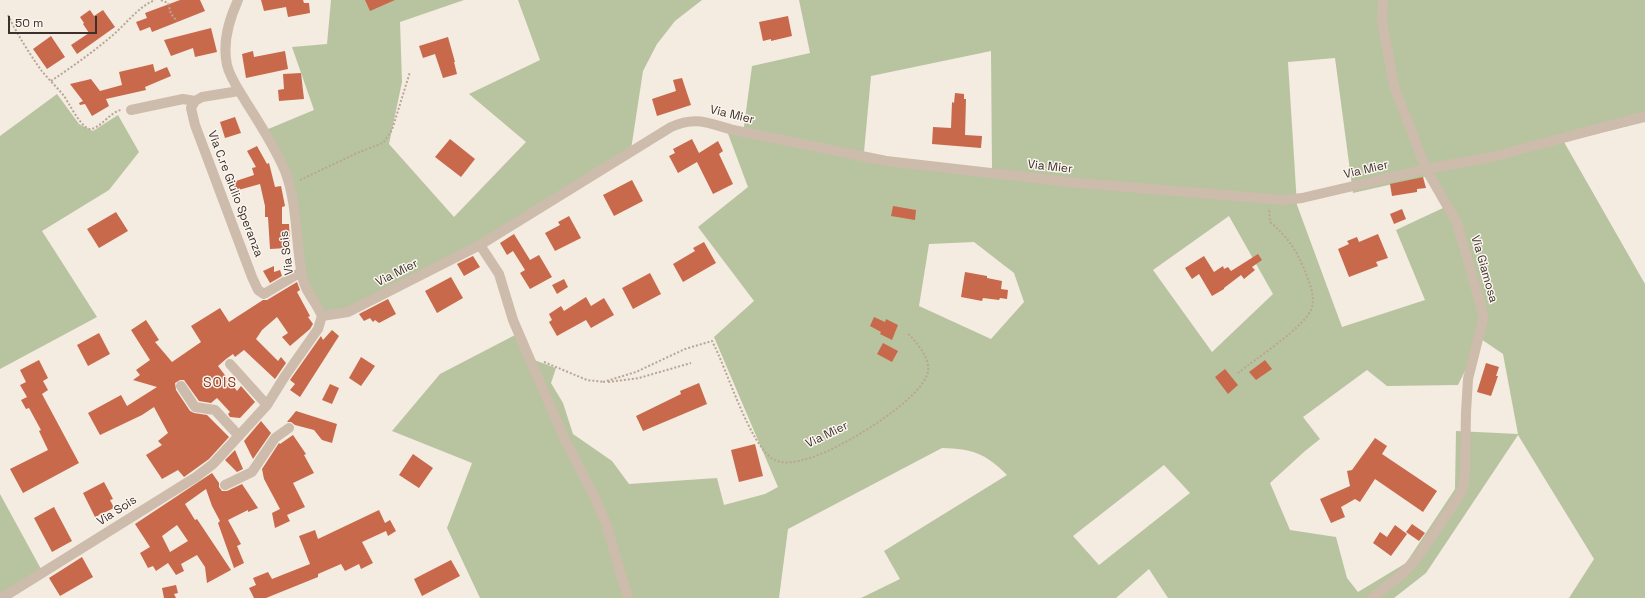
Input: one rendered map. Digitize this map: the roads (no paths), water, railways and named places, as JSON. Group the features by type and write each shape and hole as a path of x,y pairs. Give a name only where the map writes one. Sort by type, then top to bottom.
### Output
{"street":[{"name":"Via Sois","path":"2,598 204,472 267,405 285,376 318,330 322,316 306,289 301,272 295,210 289,184 278,156 239,91 229,71 227,63 225,47 227,30 238,0"},
{"name":"Via Giamosa","path":"1372,598 1402,574 1417,558 1460,493 1464,482 1468,379 1483,318 1458,223 1426,169 1394,86 1382,21 1383,0"},
{"path":"130,110 183,99 195,101 202,97 239,91"},
{"name":"Via C.re Giulio Speranza","path":"195,101 192,104 191,111 258,290 264,294 301,272"},
{"name":"Via Mier","path":"322,316 348,312 480,245 671,127 694,121 710,122 733,130 886,161 1078,183 1268,199 1302,198 1426,169 1492,156 1645,116"},
{"path":"480,245 499,274 513,320 528,356 566,442 595,498 606,524 628,598"},
{"path":"230,364 267,405"},
{"path":"181,386 195,407 215,410 239,436"},
{"path":"225,485 252,472 275,438 289,428"}],"district":[{"name":"SOIS","path":"220,383"}]}
